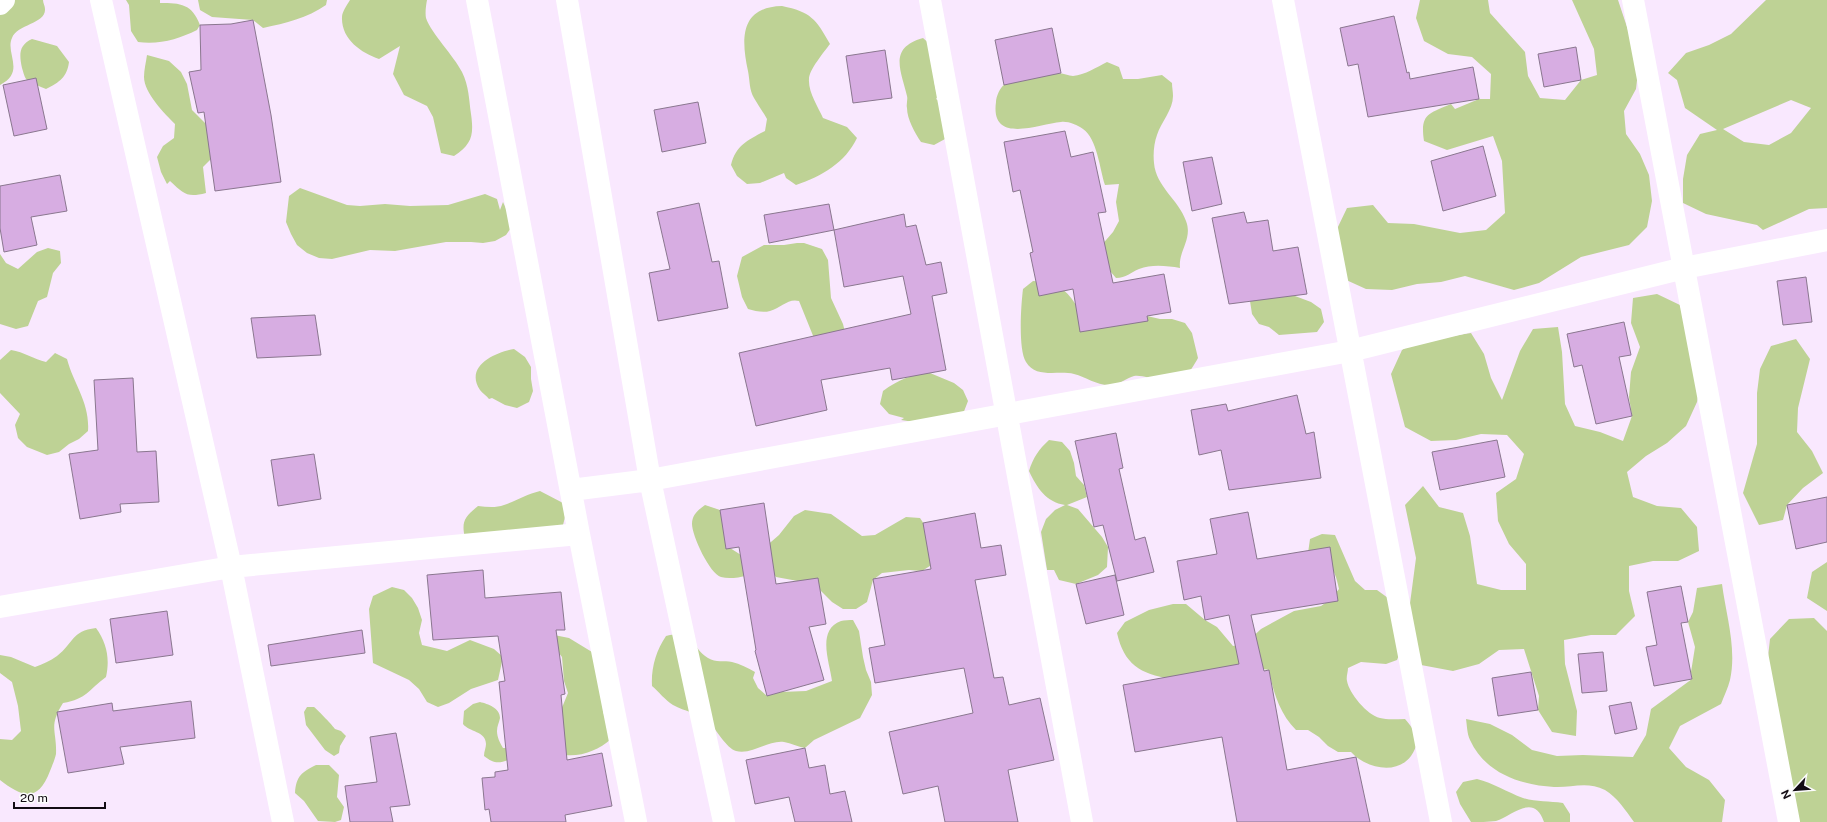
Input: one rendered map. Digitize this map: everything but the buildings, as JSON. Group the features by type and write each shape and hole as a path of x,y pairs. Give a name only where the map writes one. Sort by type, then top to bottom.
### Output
{"street":[{"path":"0,4 4,0"},
{"path":"101,0 232,567 283,822"},
{"path":"477,0 579,534 636,822"},
{"path":"567,0 650,480 724,822"},
{"path":"930,0 1082,822"},
{"path":"1283,0 1441,822"},
{"path":"1633,0 1789,822"},
{"path":"571,490 650,480 1350,351 1684,268 1827,240"},
{"path":"0,607 232,567 579,534"}],"green space":[{"path":"0,0 43,0 45,9 41,18 19,30 12,38 12,74 8,80 0,85"},
{"path":"126,0 160,0 160,3 180,4 185,6 193,13 200,25 197,30 176,39 154,43 138,42 131,31 129,5"},
{"path":"198,0 327,0 326,5 304,17 263,28 253,20 212,17 200,10"},
{"path":"350,0 427,0 426,18 437,37 454,59 466,82 472,121 472,133 468,143 460,152 454,156 441,153 433,117 427,106 404,95 393,74 400,46 379,59 365,53 353,44 345,32 342,17"},
{"path":"1420,0 1488,0 1490,13 1525,52 1528,76 1540,98 1565,100 1581,80 1597,75 1594,49 1572,0 1618,0 1639,63 1636,89 1624,111 1626,134 1640,154 1649,175 1652,201 1647,227 1629,245 1581,257 1539,283 1514,290 1465,276 1441,282 1417,284 1392,290 1366,289 1344,279 1336,231 1347,208 1373,205 1388,223 1414,224 1460,233 1486,230 1505,213 1502,161 1493,136 1447,150 1424,141 1423,125 1427,116 1431,113 1451,104 1455,109 1479,99 1490,99 1491,74 1472,57 1448,54 1424,41 1416,18"},
{"path":"1766,0 1827,0 1827,208 1809,209 1763,230 1757,225 1706,214 1683,203 1683,179 1687,155 1700,134 1717,130 1685,108 1677,80 1668,73 1686,53 1709,45 1731,34","holes":["1791,100 1811,108 1791,133 1769,145 1744,142 1723,129"]},
{"path":"782,6 792,8 806,14 821,28 830,44 811,71 809,79 810,89 823,118 847,127 857,138 846,155 832,168 806,181 796,185 786,178 784,173 760,183 747,184 737,176 731,165 733,158 739,148 748,140 765,131 767,119 751,91 744,47 745,37 747,27 751,19 758,12 768,8"},
{"path":"923,38 932,46 934,78 938,96 936,99 947,106 945,139 934,145 921,142 912,126 908,117 907,96 900,69 901,54 905,48 912,42"},
{"path":"32,39 57,46 69,62 65,75 55,84 46,89 28,81 22,68 20,54 22,47"},
{"path":"147,55 169,61 181,72 187,84 192,110 210,128 221,149 203,167 206,193 194,195 186,194 170,181 167,184 161,172 157,157 163,146 174,138 175,124 156,103 147,90 144,77"},
{"path":"1107,62 1119,67 1123,79 1138,79 1162,75 1172,83 1173,96 1171,106 1156,138 1154,160 1159,179 1183,213 1188,227 1188,234 1181,256 1180,268 1149,266 1123,277 1116,278 1104,264 1100,247 1113,232 1119,221 1116,202 1119,184 1105,185 1095,147 1088,133 1078,126 1064,122 1029,128 1008,128 1001,124 996,115 997,98 1000,90 1005,84 1024,77 1046,74 1062,73 1071,76 1082,74"},
{"path":"300,188 347,205 360,206 385,204 410,206 448,205 485,194 497,199 500,210 503,202 513,225 506,235 495,241 483,243 446,242 395,251 370,250 332,259 319,258 307,253 297,245 286,222 289,196"},
{"path":"804,243 822,249 828,260 831,298 843,324 847,340 818,348 799,301 791,301 767,312 759,312 748,309 742,297 737,276 742,257 764,245 784,245"},
{"path":"48,248 60,251 61,263 53,273 47,297 38,301 28,326 16,329 0,324 0,254 6,263 18,269 37,252"},
{"path":"1033,281 1053,284 1068,294 1076,305 1133,318 1147,316 1160,319 1172,319 1185,323 1192,333 1198,358 1190,371 1180,378 1158,380 1134,376 1112,385 1100,384 1074,374 1048,373 1035,370 1030,367 1023,356 1021,337 1023,289"},
{"path":"1287,293 1311,302 1321,309 1324,322 1317,332 1279,335 1269,327 1259,324 1252,314 1250,301"},
{"path":"1657,294 1680,305 1702,375 1697,402 1686,426 1667,443 1646,456 1627,472 1633,497 1657,506 1681,508 1697,527 1699,551 1678,561 1653,561 1629,566 1629,591 1635,616 1616,635 1591,635 1564,640 1565,664 1577,711 1576,736 1552,732 1538,710 1539,696 1524,649 1499,650 1479,664 1453,671 1421,665 1409,611 1416,558 1405,505 1423,486 1439,507 1463,513 1470,536 1477,584 1501,590 1526,590 1526,564 1509,544 1498,521 1496,493 1516,479 1524,454 1507,435 1481,434 1456,440 1431,441 1405,427 1391,374 1402,350 1422,337 1446,337 1471,333 1484,354 1491,378 1502,400 1520,351 1533,329 1558,327 1562,352 1565,404 1575,426 1600,432 1623,441 1632,416 1629,397 1631,372 1640,347 1631,323 1633,298"},
{"path":"1796,339 1810,359 1798,408 1797,432 1812,451 1823,473 1803,488 1787,505 1783,520 1759,525 1743,493 1757,444 1757,393 1760,369 1771,346"},
{"path":"514,349 525,357 531,367 533,391 529,402 517,408 505,405 492,398 489,399 480,390 476,381 476,374 479,367 484,362 499,353"},
{"path":"11,350 46,362 55,353 67,359 87,412 88,431 79,439 69,444 59,452 47,455 27,447 18,438 15,425 20,414 0,393 0,360"},
{"path":"930,373 954,383 963,390 968,401 963,414 914,422 901,420 904,418 889,414 880,404 883,391 889,387 911,376"},
{"path":"1049,440 1062,442 1070,451 1076,476 1084,485 1087,497 1067,505 1078,509 1102,537 1108,547 1107,567 1098,575 1076,584 1059,580 1054,570 1047,570 1041,532 1046,519 1055,510 1065,505 1052,501 1047,497 1035,483 1029,471 1037,454"},
{"path":"540,491 563,503 565,517 562,529 465,538 465,520 467,516 478,506 501,506"},
{"path":"705,505 720,510 730,548 741,555 764,548 779,535 794,516 805,510 831,514 862,536 875,535 906,517 920,518 930,533 933,564 922,571 909,570 882,573 873,580 867,602 856,609 843,609 832,602 814,584 776,577 769,568 752,574 733,578 721,577 717,574 702,554 693,530 692,521 694,515"},
{"path":"1322,534 1335,535 1355,581 1365,590 1377,590 1388,598 1402,648 1397,660 1386,664 1361,662 1348,668 1347,679 1348,686 1359,703 1370,713 1383,719 1405,719 1413,729 1417,738 1415,748 1411,756 1398,766 1382,768 1373,766 1358,758 1351,752 1338,752 1308,730 1296,730 1281,710 1269,670 1258,668 1171,679 1150,674 1135,666 1124,653 1120,644 1117,633 1125,622 1149,610 1173,604 1186,604 1205,620 1217,627 1233,646 1245,644 1261,629 1294,611 1321,606 1331,599 1339,589 1335,574 1330,566 1308,553 1310,539"},
{"path":"1827,562 1827,611 1807,598 1812,572"},
{"path":"1722,584 1732,644 1732,668 1730,680 1721,704 1680,726 1669,748 1686,767 1709,780 1725,800 1722,822 1634,822 1617,800 1605,790 1598,787 1585,785 1560,787 1541,786 1516,780 1494,769 1477,751 1469,738 1466,719 1490,724 1512,735 1532,750 1557,756 1583,755 1633,757 1646,735 1651,709 1692,679 1691,672 1695,647 1688,622 1693,612 1697,588"},
{"path":"392,587 404,590 412,598 418,608 422,620 419,633 422,645 447,651 470,640 494,649 503,657 498,680 471,689 449,703 438,707 427,702 419,689 409,680 373,663 369,609 373,596"},
{"path":"1814,618 1827,631 1827,822 1789,822 1767,666 1770,639 1789,619"},
{"path":"853,620 859,631 866,670 871,682 872,695 860,718 814,740 805,748 784,742 778,742 748,751 736,751 721,738 709,722 696,714 673,705 652,686 653,666 662,642 666,636 684,634 689,636 702,653 708,658 729,661 744,666 755,672 753,678 758,688 767,696 781,692 806,691 832,681 826,648 829,632 833,625 841,621"},
{"path":"96,628 103,639 107,651 108,664 106,677 87,693 77,699 63,703 58,711 54,723 56,756 45,781 40,788 29,794 15,790 0,780 0,739 12,740 21,731 18,706 12,682 0,673 0,655 11,657 35,667 57,656 77,635"},
{"path":"549,634 569,638 592,652 605,701 603,711 610,729 611,739 590,752 577,755 565,755 561,710 568,693 564,681 562,657 555,648"},
{"path":"480,702 493,707 498,712 500,718 497,729 498,735 503,748 509,748 508,760 496,762 484,756 486,744 485,740 480,734 463,724 464,711 473,704"},
{"path":"307,707 314,707 335,729 341,731 346,736 340,746 339,753 334,756 325,750 306,725 304,712"},
{"path":"316,765 329,765 339,775 337,797 344,807 341,820 335,822 318,821 304,801 295,793 298,779 303,772"},
{"path":"1477,779 1523,798 1563,803 1570,814 1570,822 1544,822 1540,813 1535,808 1529,807 1522,808 1496,821 1471,822 1460,804 1456,792 1463,782"}]}
